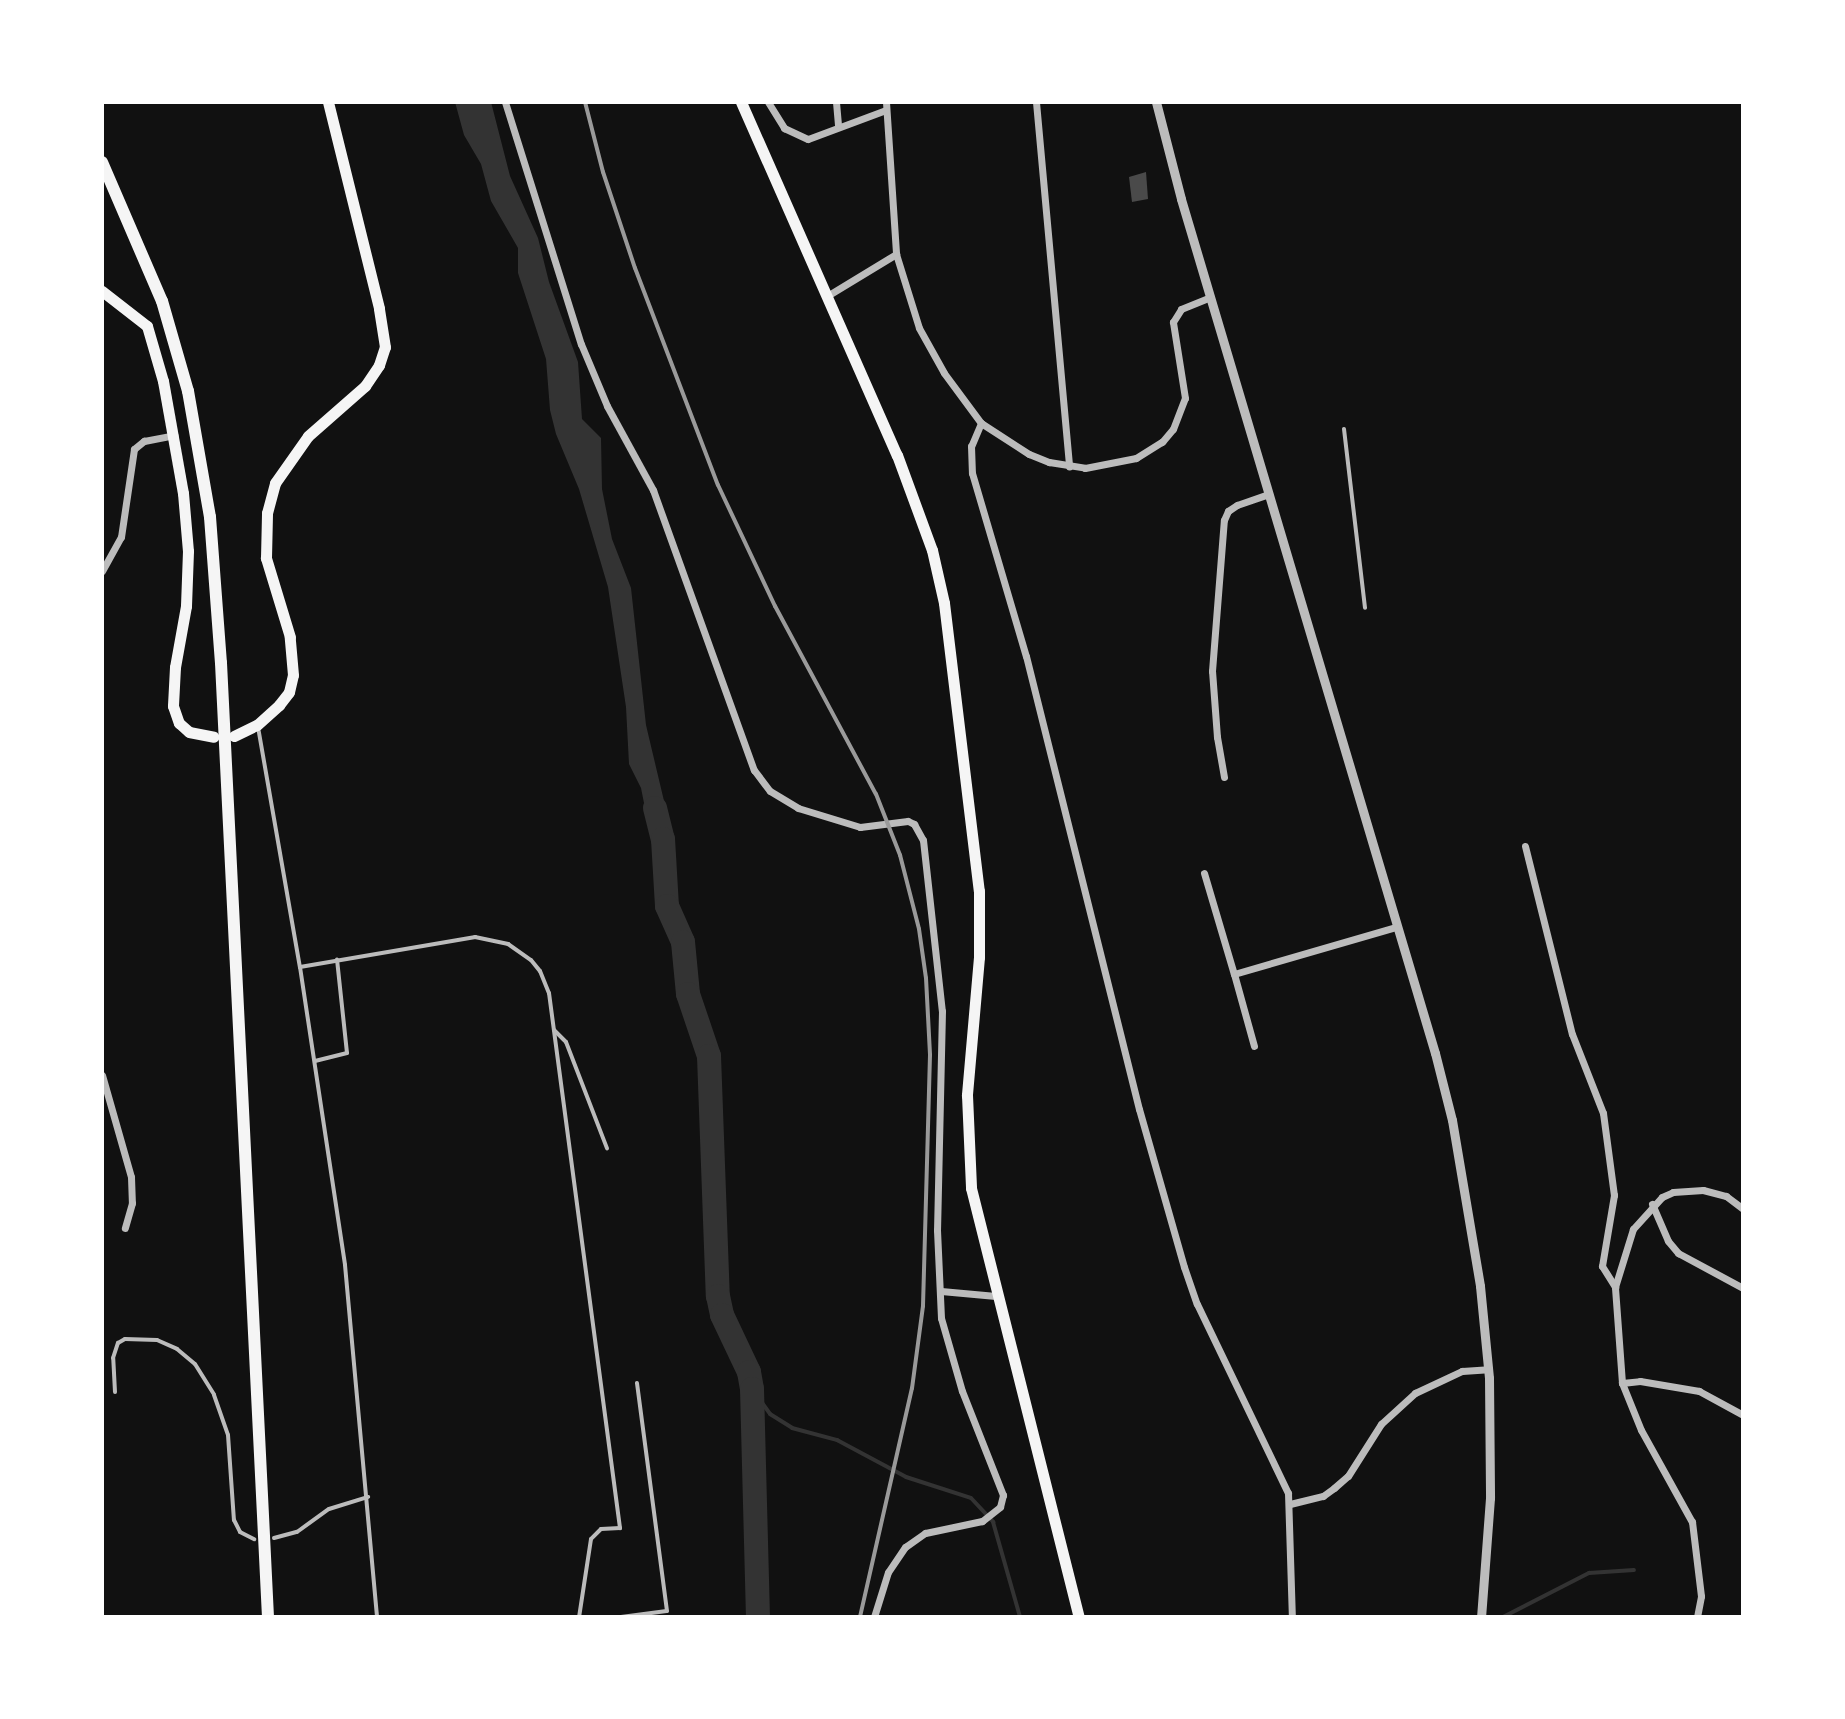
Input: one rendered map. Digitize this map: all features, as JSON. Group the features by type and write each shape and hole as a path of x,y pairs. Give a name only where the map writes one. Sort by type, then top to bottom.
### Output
{"main road":[{"path":"234,736 257,725 289,692 293,675 290,637 266,558 269,499 288,460 308,436 365,386 379,365 385,347 379,308 328,102"},
{"path":"741,102 897,455 932,550 944,603 979,891 979,957 967,1095 968,1153 976,1216 1079,1617"},
{"path":"102,162 162,301 188,391 210,517 221,663 268,1617"},
{"path":"102,291 147,326 163,381 174,435 188,551 186,606 175,667 173,706 183,727 196,735 214,737"}],"street":[{"path":"505,102 581,344 607,406 653,490 754,770 770,791 798,808 845,825 914,824 923,840 940,972 942,1054 937,1230 948,1350 998,1476 1002,1501 995,1512 982,1521 939,1529 913,1539 896,1556 874,1617"},
{"path":"768,102 784,128 801,138 816,138 886,106 896,254 910,306 924,339 944,373 981,423 1029,454 1069,467 1124,463 1147,452 1173,429 1185,398 1173,322 1181,309 1211,297"},
{"path":"836,102 838,127"},
{"path":"1036,102 1069,467"},
{"path":"1156,102 1452,1120 1476,1258 1488,1369 1490,1498 1481,1617"},
{"path":"827,296 896,254"},
{"path":"981,423 971,446 972,473 1026,656 1139,1109 1184,1267 1201,1314 1281,1475 1290,1504 1292,1617"},
{"path":"102,571 121,537 134,449 144,441 174,435"},
{"path":"1224,777 1217,737 1212,671 1224,520 1228,511 1237,505 1269,494"},
{"path":"1525,846 1572,1034 1603,1113 1614,1195 1602,1266 1615,1287"},
{"path":"1204,873 1254,1046"},
{"path":"1234,974 1396,927"},
{"path":"102,1075 133,1188 125,1228"},
{"path":"1697,1617 1701,1596 1692,1522 1637,1422 1622,1383 1615,1287 1633,1229 1652,1204 1673,1192 1703,1190 1726,1196 1743,1209"},
{"path":"1652,1204 1668,1241 1678,1253 1743,1288"},
{"path":"941,1291 996,1296"},
{"path":"1290,1504 1323,1496 1348,1476 1381,1424 1396,1407 1415,1393 1462,1371 1488,1369"},
{"path":"1622,1383 1640,1381 1699,1391 1743,1415"}],"lane":[{"path":"1344,429 1365,608"},
{"path":"257,725 300,967 347,1280 377,1617"},
{"path":"300,967 445,940 493,938 521,951 540,971 549,993 620,1528 601,1529 591,1539 586,1590 579,1617"},
{"path":"315,1061 347,1053 337,960"},
{"path":"554,1030 566,1042 607,1148"},
{"path":"115,1392 113,1358 118,1343 125,1339 157,1340 177,1349 195,1364 214,1395 228,1435 234,1520 240,1532 254,1539"},
{"path":"621,1617 667,1611 637,1383"},
{"path":"274,1538 297,1532 329,1509 368,1497"}],"shaded area":[{"path":"455,102 491,102 510,176 538,238 549,282 578,362 582,419 601,438 602,489 612,539 631,588 646,725 669,822 669,836 663,839 656,838 649,828 641,788 629,764 626,707 608,587 579,489 556,434 550,410 546,359 518,273 518,248 491,201 481,164 464,135"}],"building":[{"path":"1146,172 1148,199 1132,202 1129,177"}],"waterway":[{"path":"655,808 663,839 667,906 683,942 688,994 709,1056 718,1296 722,1315 749,1372 752,1389 758,1617"},
{"path":"752,1389 770,1414 792,1428 837,1440 906,1477 971,1498 993,1522 1020,1617"},
{"path":"1503,1617 1589,1573 1634,1570"}],"railway":[{"path":"585,102 603,172 635,268 718,485 775,606 876,794 900,855 919,929 926,978 930,1055 923,1306 912,1388 860,1617"}]}
